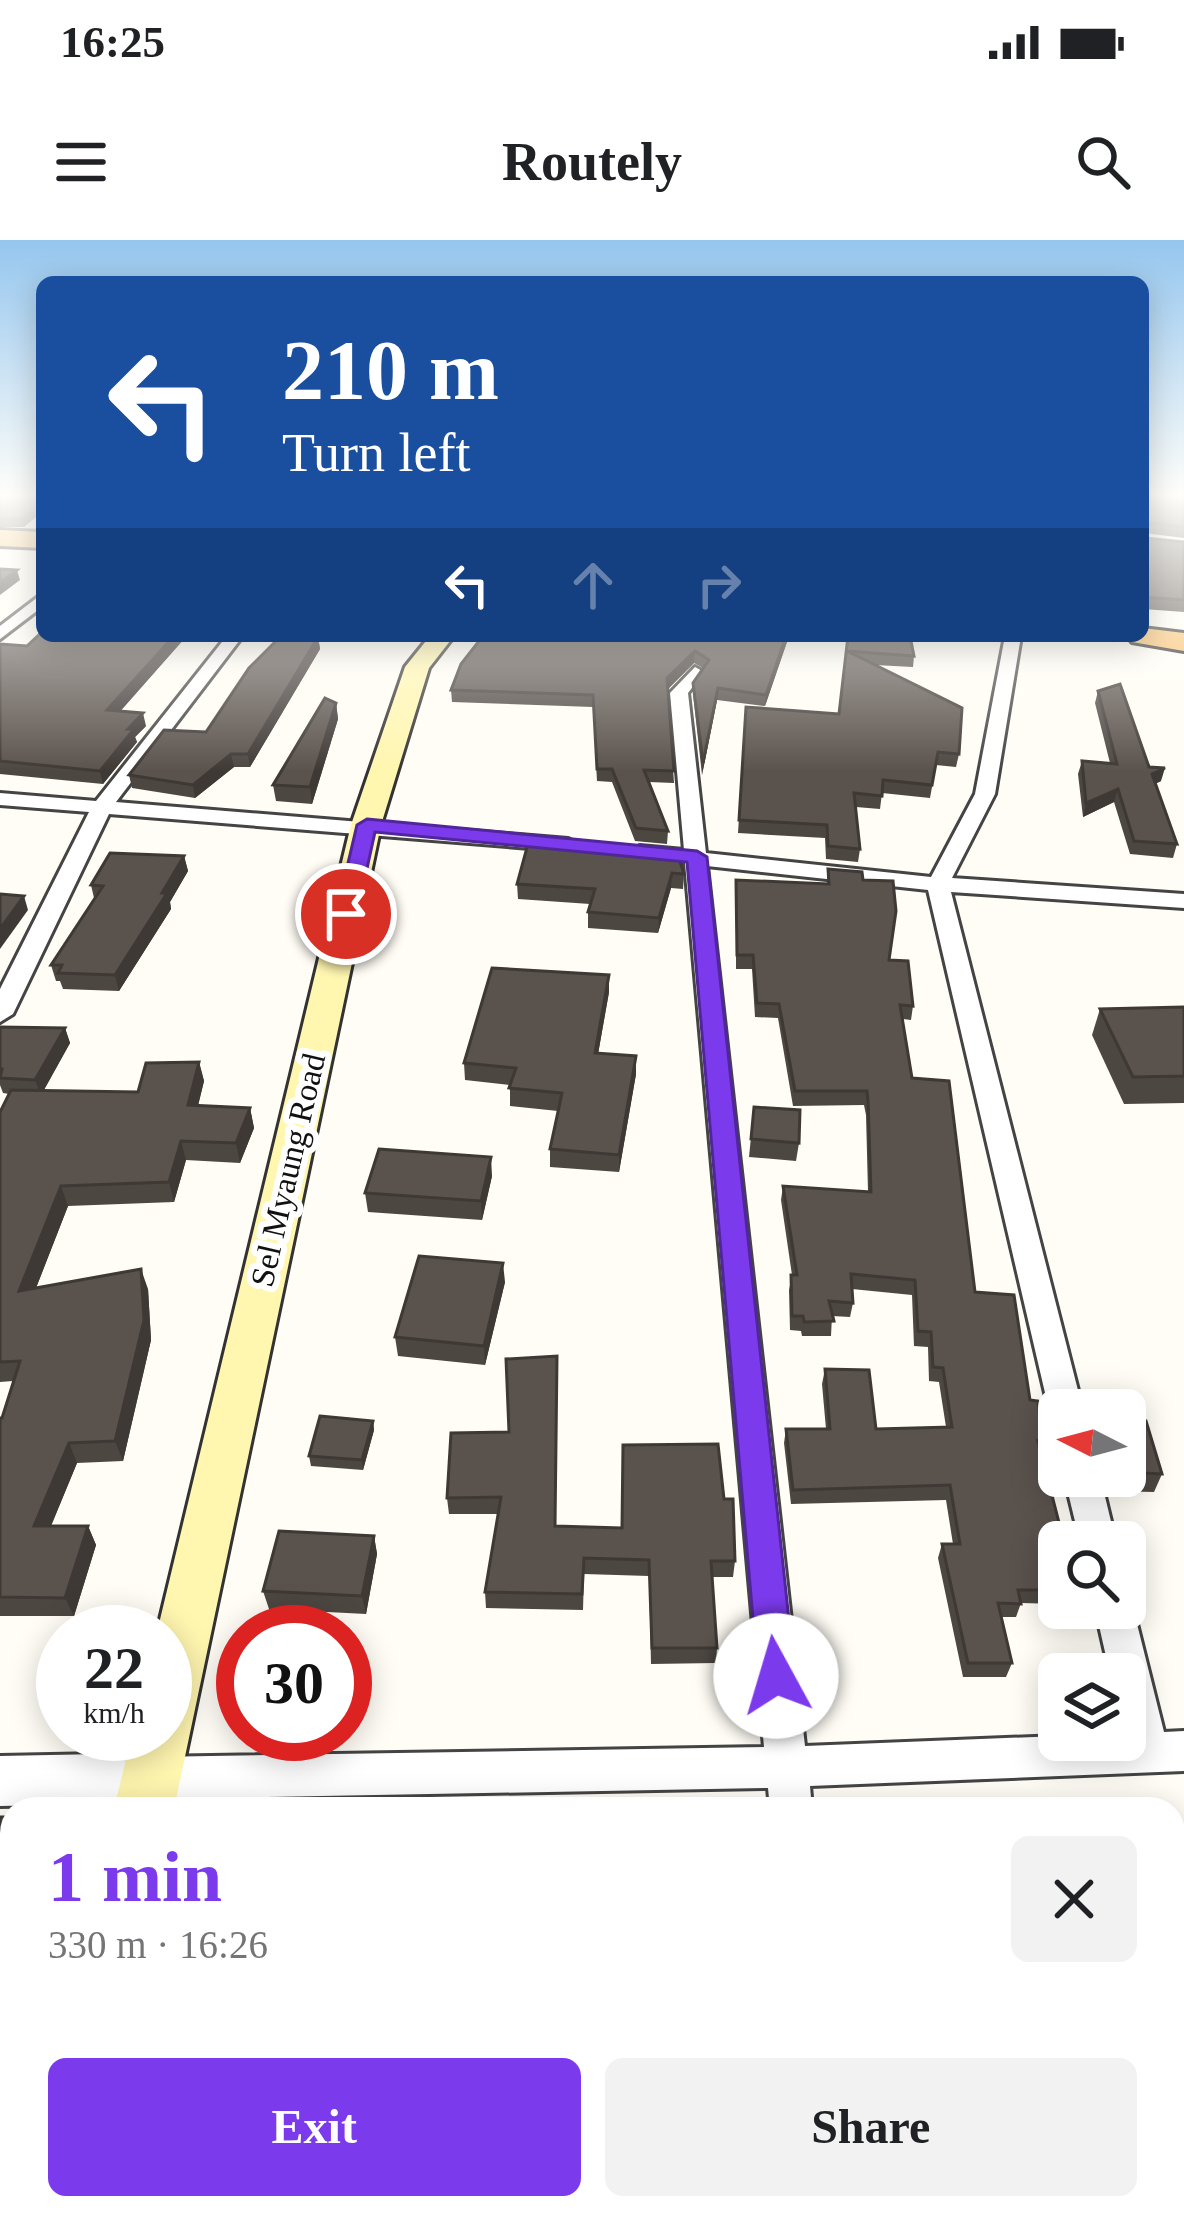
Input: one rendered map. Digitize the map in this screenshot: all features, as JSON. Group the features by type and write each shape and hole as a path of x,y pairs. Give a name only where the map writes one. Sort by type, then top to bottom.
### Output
{"highway":[{"path":"1149,618 1184,622"},
{"path":"1149,637 1184,642"}],"main road":[{"name":"Sel Myaung Road","path":"190,1605 367,825 417,667 437,642"}],"street":[{"path":"0,634 36,604"},
{"path":"0,1014 104,805 229,642"},
{"path":"1011,642 985,794 938,884 1061,1389"},
{"path":"695,671 679,692 789,1797"},
{"path":"0,799 367,825 938,884 1184,901"},
{"path":"0,1780 785,1767 1166,1752 1122,1629"}],"building":[{"path":"1149,587 1184,587 1184,600 1149,597"},
{"path":"36,638 36,642 169,642 107,710 143,713 100,771 0,761 0,644 27,646"},
{"path":"275,642 315,642 248,754 231,754 193,785 129,775 164,730 206,732 249,668"},
{"path":"478,642 784,642 766,695 718,688 703,763 693,683 709,660 695,651 667,678 674,771 644,770 668,831 636,828 612,769 597,769 593,695 451,690 461,664"},
{"path":"847,642 911,642 914,656 847,651 962,708 959,754 938,752 932,785 883,780 882,796 854,793 860,849 828,846 827,825 739,820 746,707 839,714"},
{"path":"1120,684 1149,767 1165,768 1152,774 1177,844 1134,841 1118,789 1086,803 1082,761 1117,764 1098,691"},
{"path":"325,698 336,703 310,787 273,785"},
{"path":"529,840 677,852 684,874 672,873 659,918 588,912 595,889 517,884"},
{"path":"110,853 184,856 162,893 167,893 115,975 58,973 62,965 51,965 103,886 91,885"},
{"path":"828,869 862,872 863,880 893,881 896,911 889,960 908,961 913,1006 900,1005 912,1078 949,1081 975,1292 1014,1295 1030,1400 1038,1401 1038,1497 1052,1497 1059,1521 1038,1521 1038,1590 1018,1590 1021,1604 998,1603 1012,1663 968,1663 942,1544 960,1544 950,1485 793,1490 786,1429 830,1429 825,1369 869,1370 876,1429 952,1427 943,1368 933,1367 931,1332 918,1331 915,1280 851,1274 853,1303 829,1301 834,1321 804,1322 803,1316 792,1316 791,1275 797,1275 783,1186 871,1192 867,1091 795,1091 779,1004 757,1003 753,955 737,955 736,880 829,884"},
{"path":"0,894 24,896 0,929"},
{"path":"492,968 609,975 595,1053 636,1056 619,1155 550,1149 562,1093 509,1088 516,1068 464,1063"},
{"path":"1184,1007 1184,1076 1133,1077 1100,1009"},
{"path":"0,1027 65,1028 35,1080 0,1078"},
{"path":"199,1062 188,1105 250,1108 236,1143 181,1141 169,1182 61,1186 19,1291 141,1269 144,1320 115,1441 69,1443 34,1526 88,1526 65,1598 0,1597 0,1418 20,1361 0,1362 0,1112 11,1090 138,1092 146,1063"},
{"path":"754,1107 800,1110 799,1143 751,1139"},
{"path":"379,1149 491,1157 481,1201 365,1193"},
{"path":"419,1256 503,1263 484,1346 395,1337"},
{"path":"557,1356 555,1526 622,1528 623,1445 718,1444 724,1499 733,1499 735,1561 711,1561 717,1648 652,1648 649,1560 584,1558 582,1594 485,1592 501,1497 447,1498 451,1433 509,1432 506,1359"},
{"path":"320,1416 373,1421 362,1460 309,1456"},
{"path":"1146,1421 1162,1474 1146,1473"},
{"path":"279,1531 374,1536 362,1596 263,1591"}],"route":[{"path":"346,914 367,825 697,857 776,1676"}]}
